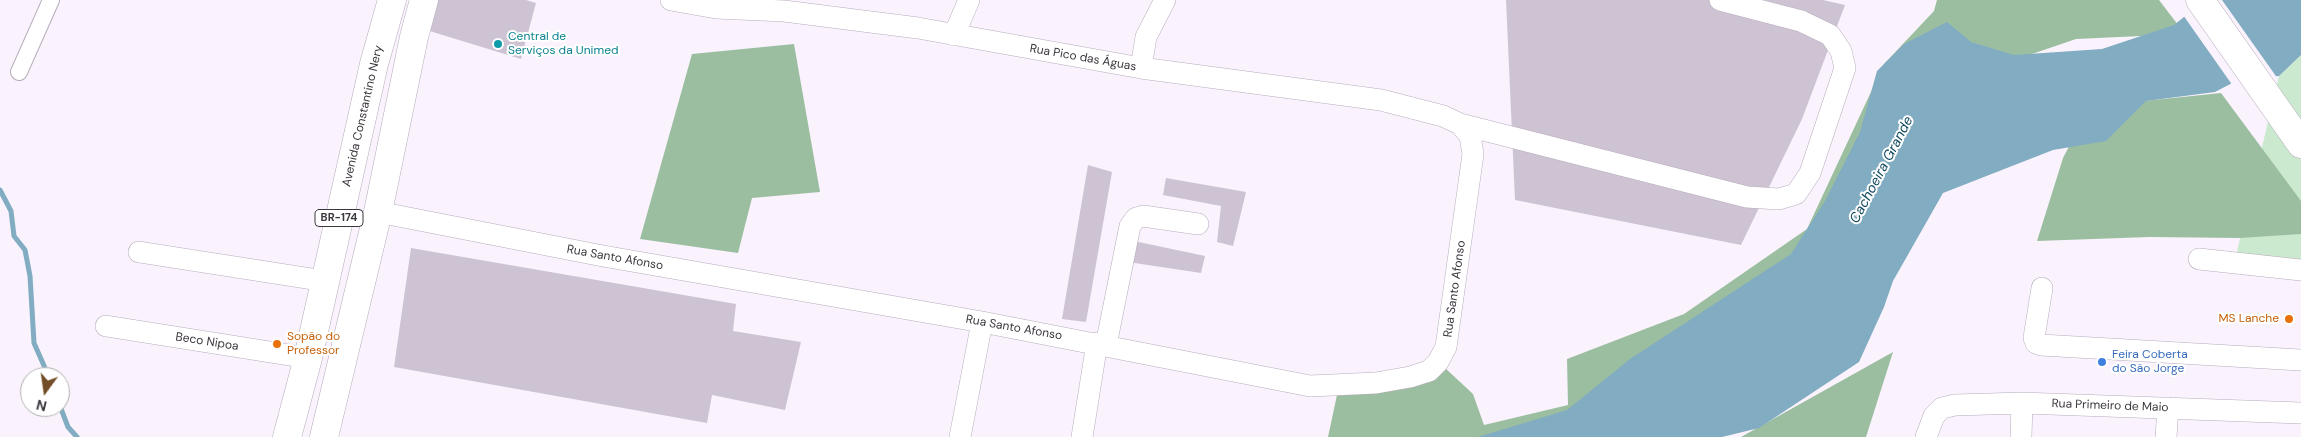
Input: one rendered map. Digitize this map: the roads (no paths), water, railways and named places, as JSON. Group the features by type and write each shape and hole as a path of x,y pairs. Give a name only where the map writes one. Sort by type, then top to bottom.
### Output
{"highway":[{"name":"Avenida Constantino Nery","path":"287,437 308,358 374,64 392,0"},
{"name":"BR-174","path":"324,437 378,212 414,37 424,0"},
{"path":"2200,0 2301,144"}],"street":[{"path":"19,72 51,0"},
{"name":"Rua Pico das Águas","path":"671,0 716,8 784,11 918,28 1140,68 1381,100 1443,116 1460,124 1748,197 1779,199 1796,194 1810,173 1845,68 1842,51 1830,35 1801,21 1720,0"},
{"path":"760,0 784,11"},
{"path":"954,35 969,0"},
{"path":"1140,68 1146,38 1165,0"},
{"name":"Rua Santo Afonso","path":"378,212 603,256 1102,344 1310,386 1376,383 1428,371 1438,362 1446,347 1473,154 1470,136 1460,124"},
{"path":"1082,437 1130,226 1136,218 1143,216 1198,224"},
{"path":"139,252 325,281"},
{"path":"2199,259 2301,270"},
{"path":"2042,288 2034,338 2036,343 2041,345 2301,360"},
{"path":"960,437 982,322"},
{"name":"Beco Nipoa","path":"106,326 308,358"},
{"path":"2021,437 2022,403"},
{"name":"Rua Primeiro de Maio","path":"1927,432 1934,416 1942,408 1955,405 2022,403 2301,413"},
{"path":"2166,437 2168,408"}],"water":[{"name":"Cachoeira Grande","path":"2205,0 2301,0 2301,55 2279,76 2238,80 2215,92 2146,101 2106,141 2053,150 1943,193 1893,281 1884,307 1859,362 1759,428 1722,437 1478,437 1567,410 1630,359 1791,254 1825,201 1860,132 1877,71 1904,44 1947,22 1971,42 2014,55 2102,49 2174,25"}],"waterway":[{"path":"0,190 11,211 14,236 25,250 30,276 34,343 45,367"},
{"path":"64,417 68,427 77,437"}],"place":[{"name":"Central de Serviços da Unimed","path":"498,44"},
{"name":"MS Lanche","path":"2289,319"},
{"name":"Sopão do Professor","path":"277,344"},
{"name":"Feira Coberta do São Jorge","path":"2102,362"}]}
